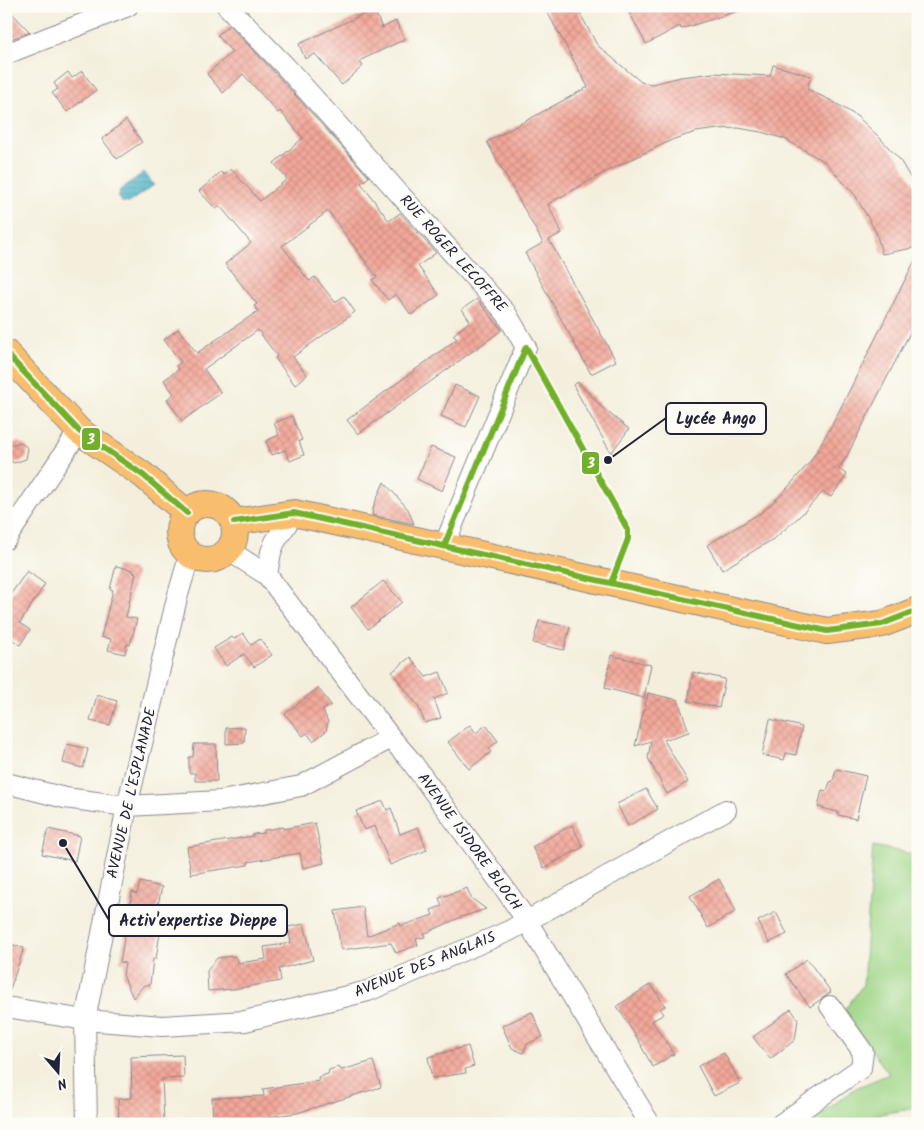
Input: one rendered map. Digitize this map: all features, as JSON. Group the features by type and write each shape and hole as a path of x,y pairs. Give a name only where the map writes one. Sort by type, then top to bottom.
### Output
{"main road":[{"path":"6,353 78,431 143,475 187,512"},
{"path":"204,504 222,508 234,522 235,532 233,541 222,556 206,560 198,558 190,554 180,539 179,529 182,520 187,512 194,507 204,504"},
{"path":"234,522 294,513 828,631 882,624 918,610"}],"street":[{"path":"6,54 128,6"},
{"name":"RUE ROGER LECOFFRE","path":"227,6 286,67 506,313 526,347 444,546"},
{"path":"6,538 78,431"},
{"path":"267,575 270,552 294,513"},
{"name":"AVENUE ISIDORE BLOCH","path":"228,550 267,575 410,761 505,889 650,1124"},
{"name":"AVENUE DE L'ESPLANADE","path":"87,1124 85,1020 127,806 190,554"},
{"path":"6,783 65,798 127,806 221,801 301,786 391,738"},
{"name":"AVENUE DES ANGLAIS","path":"6,1007 85,1020 162,1026 245,1021 368,991 509,931 726,810"},
{"path":"781,1124 861,1068 863,1052 830,1006"}],"green space":[{"path":"873,846 918,855 918,1106 855,1120 849,1124 807,1124 856,1088 889,1074 843,1012 863,985"}],"water":[{"path":"144,172 154,185 128,203 122,202 118,196 119,191"}],"building":[{"path":"544,6 576,6 597,45 641,82 652,84 681,77 713,73 770,76 773,65 811,76 807,89 832,101 858,117 900,160 918,191 918,247 882,254 876,232 855,195 825,162 785,139 738,128 696,132 674,139 609,170 548,204 562,233 549,240 616,361 591,374 525,253 543,243 487,142 588,87"},
{"path":"626,6 740,6 741,10 681,29 680,26 646,44"},
{"path":"6,7 30,32 6,41"},
{"path":"374,9 382,28 396,21 405,39 359,61 363,66 342,85 315,54 305,59 299,44"},
{"path":"229,25 369,177 361,183 389,221 400,213 436,253 418,266 439,295 411,315 396,294 388,300 372,280 377,277 328,211 282,246 309,281 315,277 335,302 344,296 355,312 293,357 307,375 295,385 275,358 277,356 258,330 204,369 221,393 182,421 167,399 174,394 164,380 179,369 176,366 181,362 164,340 178,329 197,353 258,311 254,306 257,304 225,264 251,243 220,206 216,209 199,191 221,172 224,175 231,169 260,201 287,179 274,163 303,138 280,111 278,113 243,74 223,93 207,74 232,52 217,35"},
{"path":"82,71 96,90 67,112 52,93 58,89 54,83 68,72 72,78"},
{"path":"126,120 142,142 117,159 102,139"},
{"path":"918,254 918,317 839,469 847,475 831,497 823,492 775,538 722,570 707,545 762,512 781,495 810,462 832,425"},
{"path":"477,299 502,330 358,434 347,420 457,339 453,335 470,321 462,309"},
{"path":"578,382 605,410 629,429 611,453 573,385"},
{"path":"455,385 480,396 466,427 441,416"},
{"path":"292,416 302,440 299,441 304,455 290,461 285,450 272,455 266,441 279,435 274,423"},
{"path":"19,442 28,448 26,459 14,463 7,459 6,447"},
{"path":"431,447 456,457 442,491 417,479"},
{"path":"384,482 408,509 414,524 372,515 374,505"},
{"path":"116,566 133,570 136,573 126,617 137,619 130,645 127,644 125,654 108,650 111,639 101,637 113,590 110,589"},
{"path":"27,571 45,584 20,623 30,630 20,645 10,638 6,643 6,601"},
{"path":"383,581 402,602 368,629 351,607"},
{"path":"539,621 570,627 564,650 533,643"},
{"path":"243,633 251,645 260,639 272,655 254,667 244,654 226,666 214,648 232,637 234,639"},
{"path":"611,655 651,665 644,698 605,688"},
{"path":"410,657 426,677 440,672 448,693 434,699 441,718 425,723 418,706 392,672"},
{"path":"693,672 725,679 719,708 688,701"},
{"path":"318,688 331,705 323,710 328,722 326,731 313,741 307,733 303,736 285,714"},
{"path":"648,693 678,700 689,732 664,740 688,782 667,794 648,758 651,741 635,746"},
{"path":"97,695 117,701 110,725 90,721"},
{"path":"770,719 802,727 796,755 786,753 784,760 762,755"},
{"path":"470,725 476,733 486,725 498,741 489,748 491,752 469,769 448,742"},
{"path":"245,727 244,743 226,744 226,728"},
{"path":"67,744 88,749 83,768 63,763"},
{"path":"194,744 216,744 217,781 195,781 195,773 189,773 189,757 193,757"},
{"path":"836,769 866,776 856,819 838,815 838,812 818,807 822,790 827,791 830,782 833,781"},
{"path":"646,789 658,809 628,826 617,804"},
{"path":"383,801 387,810 391,808 400,834 418,827 427,850 390,865 375,826 364,830 356,811"},
{"path":"315,823 324,863 303,868 300,853 248,862 248,865 191,874 187,847 253,836 253,834 264,833 264,830 283,827 283,829"},
{"path":"572,825 583,847 544,868 532,847"},
{"path":"48,829 80,836 75,861 42,854"},
{"path":"719,879 736,911 708,928 690,896"},
{"path":"140,882 162,887 152,932 160,933 156,959 153,959 150,985 144,985 133,998 123,975 125,963 120,962 132,892 137,894"},
{"path":"467,888 471,898 486,909 461,917 424,934 425,937 416,939 418,945 396,953 391,943 341,950 335,911 363,907 367,936 400,923 401,926 433,915 431,910 442,906 439,898"},
{"path":"776,912 787,934 769,943 758,921"},
{"path":"304,924 313,960 279,969 281,981 208,991 207,971 217,958 234,956 239,963 266,959 264,947 291,943 288,927"},
{"path":"6,943 24,948 9,992 6,992"},
{"path":"807,959 831,992 810,1007 786,974"},
{"path":"651,984 665,1006 660,1009 664,1014 652,1021 674,1054 653,1067 617,1006"},
{"path":"791,1009 798,1019 795,1040 770,1059 753,1037"},
{"path":"532,1012 543,1037 527,1044 523,1053 512,1048 502,1026"},
{"path":"468,1046 474,1066 465,1069 466,1073 432,1078 428,1057"},
{"path":"724,1053 740,1083 714,1096 698,1066"},
{"path":"183,1055 184,1078 162,1079 164,1122 119,1124 118,1099 132,1098 131,1057"},
{"path":"373,1061 381,1087 297,1113 240,1121 240,1124 213,1124 212,1098 264,1096 263,1089 319,1081 318,1077 328,1074 329,1070 338,1067 342,1070"}],"transit line":[{"name":"3","path":"526,347 628,530 628,539 611,583"},
{"name":"3","path":"444,546 526,347"},
{"name":"3","path":"6,353 79,431 143,475 187,513"},
{"name":"3","path":"234,522 294,513 827,631 882,624 918,610"}],"place":[{"name":"Lycée Ango","path":"608,460"},
{"name":"Activ'expertise Dieppe","path":"63,843"}]}
